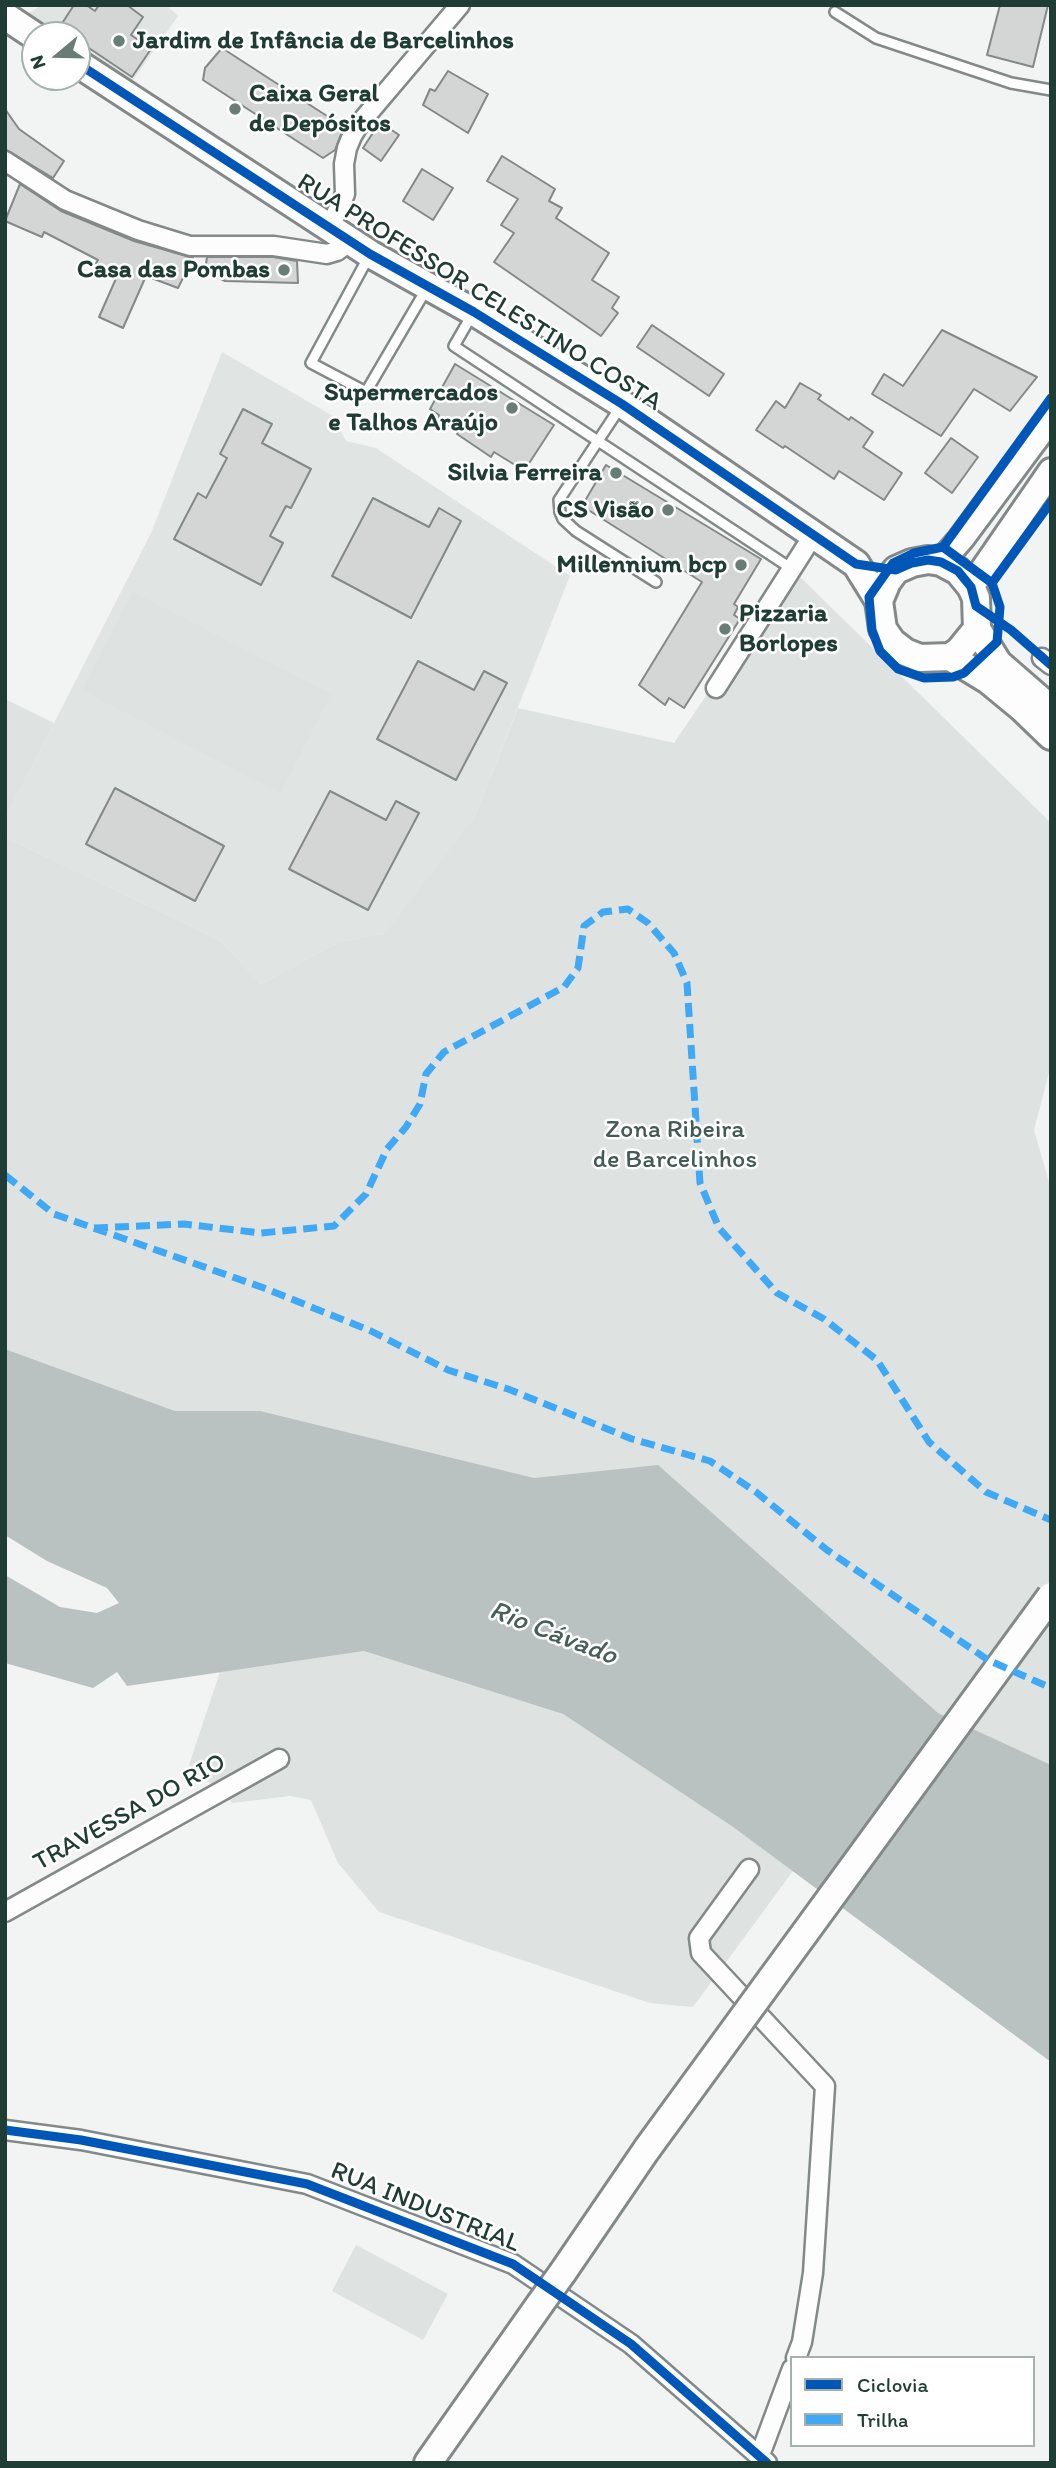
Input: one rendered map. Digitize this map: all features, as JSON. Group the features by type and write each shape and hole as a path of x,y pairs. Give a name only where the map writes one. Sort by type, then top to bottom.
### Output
{"main road":[{"path":"5,16 21,27"},
{"name":"RUA PROFESSOR CELESTINO COSTA","path":"91,72 350,241 474,312 622,404 856,564 879,601"},
{"path":"941,562 1051,418"},
{"path":"971,587 1051,471"},
{"path":"983,639 950,657 920,658 905,652 892,642 883,629 879,601 887,582 896,570 928,560 941,562 958,571 976,597 983,639 998,663 1051,709"},
{"path":"856,564 896,570"},
{"path":"950,657 988,680 1051,736"},
{"path":"428,2463 568,2277 1051,1596"},
{"path":"651,2157 1051,1623"},
{"path":"445,2463 545,2309"}],"street":[{"path":"6,165 65,200 138,230 190,246 274,246 327,254 337,251 350,241 344,164 352,136 460,5"},
{"path":"716,688 814,534"},
{"name":"TRAVESSA DO RIO","path":"5,1912 279,1759"},
{"path":"749,1869 699,1938 701,1952 825,2086 813,2273 802,2342 797,2356"},
{"name":"RUA INDUSTRIAL","path":"5,2130 81,2140 307,2184 513,2264 631,2344 763,2459"},
{"path":"763,2459 790,2375"}],"lane":[{"path":"835,12 876,38 1011,83 1051,90"},
{"path":"350,241 311,363 366,392 428,285"},
{"name":"RUA PROFESSOR CELESTINO COSTA","path":"474,312 454,346 792,569"},
{"path":"622,404 559,500 560,512 563,519 576,530 656,582"}],"path":[{"path":"983,639 997,642 999,614"},
{"path":"1011,630 1046,661"}],"shaded area":[{"name":"Jardim de Infância de Barcelinhos","path":"42,5 166,5 178,16 131,83 91,57 91,21 35,21 26,15"},
{"path":"222,352 333,416 346,441 376,448 570,576 474,818 400,925 386,933 339,942 261,984 221,941 5,837 5,819 151,533"}],"green space":[{"name":"Zona Ribeira de Barcelinhos","path":"792,569 1051,823 1051,1065 1034,1130 1051,1189 1051,1803 175,1411 5,1349 5,837 221,941 261,984 339,942 386,933 474,818 518,708 674,743"},
{"path":"133,592 331,694 280,793 82,690"},
{"path":"5,699 54,723 5,819"},
{"path":"364,1651 563,1714 733,1827 793,1871 693,2007 650,2003 379,1912 338,1863 311,1800 290,1796 233,1803 189,1765 220,1672"},
{"path":"356,2245 448,2294 423,2340 332,2291"}],"water":[{"name":"Rio Cávado","path":"5,1349 175,1411 260,1411 534,1478 658,1465 938,1713 1051,1765 1051,2062 733,1827 563,1714 364,1651 127,1686 117,1672 93,1688 5,1663 5,1575 60,1607 97,1613 119,1603 107,1588 47,1561 5,1535"}],"building":[{"path":"74,5 86,5 95,11 99,5 127,5 143,17 131,35 151,49 132,77 91,49 91,21 64,21"},
{"path":"1000,5 1048,5 1033,67 987,55"},
{"path":"222,48 344,127 335,150 323,158 203,80 205,68"},
{"path":"448,71 488,94 468,133 423,105 430,89 435,91"},
{"path":"5,109 19,129 64,161 53,178 5,149"},
{"path":"380,122 399,135 381,161 363,148"},
{"path":"502,156 555,189 549,201 562,208 556,218 609,253 592,280 619,297 612,308 618,313 601,336 494,262 514,233 501,225 518,199 487,181"},
{"path":"422,169 453,188 433,220 403,201"},
{"path":"20,184 61,211 134,241 193,258 178,288 146,276 123,328 99,317 118,274 95,265 98,260 44,232 42,237 5,221"},
{"path":"207,257 273,257 297,261 298,283 225,281 205,271"},
{"path":"652,325 724,374 709,396 637,347"},
{"path":"942,330 1037,377 1010,411 974,389 941,436 872,394 884,374 903,386"},
{"path":"455,364 554,425 526,468 517,462 515,465 494,452 491,457 457,434 458,431 438,419 439,415 430,409"},
{"path":"800,383 821,395 818,399 849,420 851,417 873,432 863,447 902,473 884,500 839,471 834,479 756,430 776,401 785,408"},
{"path":"243,409 272,424 262,443 311,469 291,508 286,506 270,536 283,543 261,585 174,539 198,493 206,498 227,458 220,454"},
{"path":"951,438 978,457 952,493 925,473"},
{"path":"606,465 761,559 734,604 738,607 734,615 740,619 684,708 669,698 665,705 639,685 702,582 582,506"},
{"path":"373,498 429,527 439,508 461,521 411,618 332,576"},
{"path":"418,661 474,690 484,671 507,683 456,780 377,739"},
{"path":"115,788 224,846 195,901 86,844"},
{"path":"330,791 386,820 396,801 419,813 368,910 289,869"}],"marked path":[{"path":"94,1228 184,1224 261,1233 334,1226 366,1194 387,1149 406,1127 420,1104 426,1074 444,1052 564,987 578,968 584,926 603,912 628,909 648,923 674,953 687,983 700,1183 719,1228 777,1293 824,1319 877,1360 929,1442 986,1492 1051,1520"},
{"path":"5,1175 54,1214 264,1288 371,1331 448,1370 508,1389 632,1439 710,1461 756,1492 827,1550 988,1660 1051,1688"}],"cycle path":[{"path":"91,72 370,254 474,312 622,404 856,564 896,570 928,560 941,562 958,571 971,587 976,606 1011,630 1051,665"},
{"path":"943,547 992,583 1000,607 997,642 964,673 953,677 924,678 898,669 880,651 872,630 869,597 893,563 914,553 943,547 1051,398"},
{"path":"992,583 1051,502"},
{"path":"5,2130 81,2140 307,2184 513,2264 631,2344 767,2463"}],"place":[{"name":"Jardim de Infância de Barcelinhos","path":"119,41"},
{"name":"Caixa Geral de Depósitos","path":"235,109"},
{"name":"Casa das Pombas","path":"284,270"},
{"name":"Supermercados e Talhos Araújo","path":"512,408"},
{"name":"Silvia Ferreira","path":"616,473"},
{"name":"CS Visão","path":"668,510"},
{"name":"Millennium bcp","path":"741,565"},
{"name":"Pizzaria Borlopes","path":"725,629"}]}
